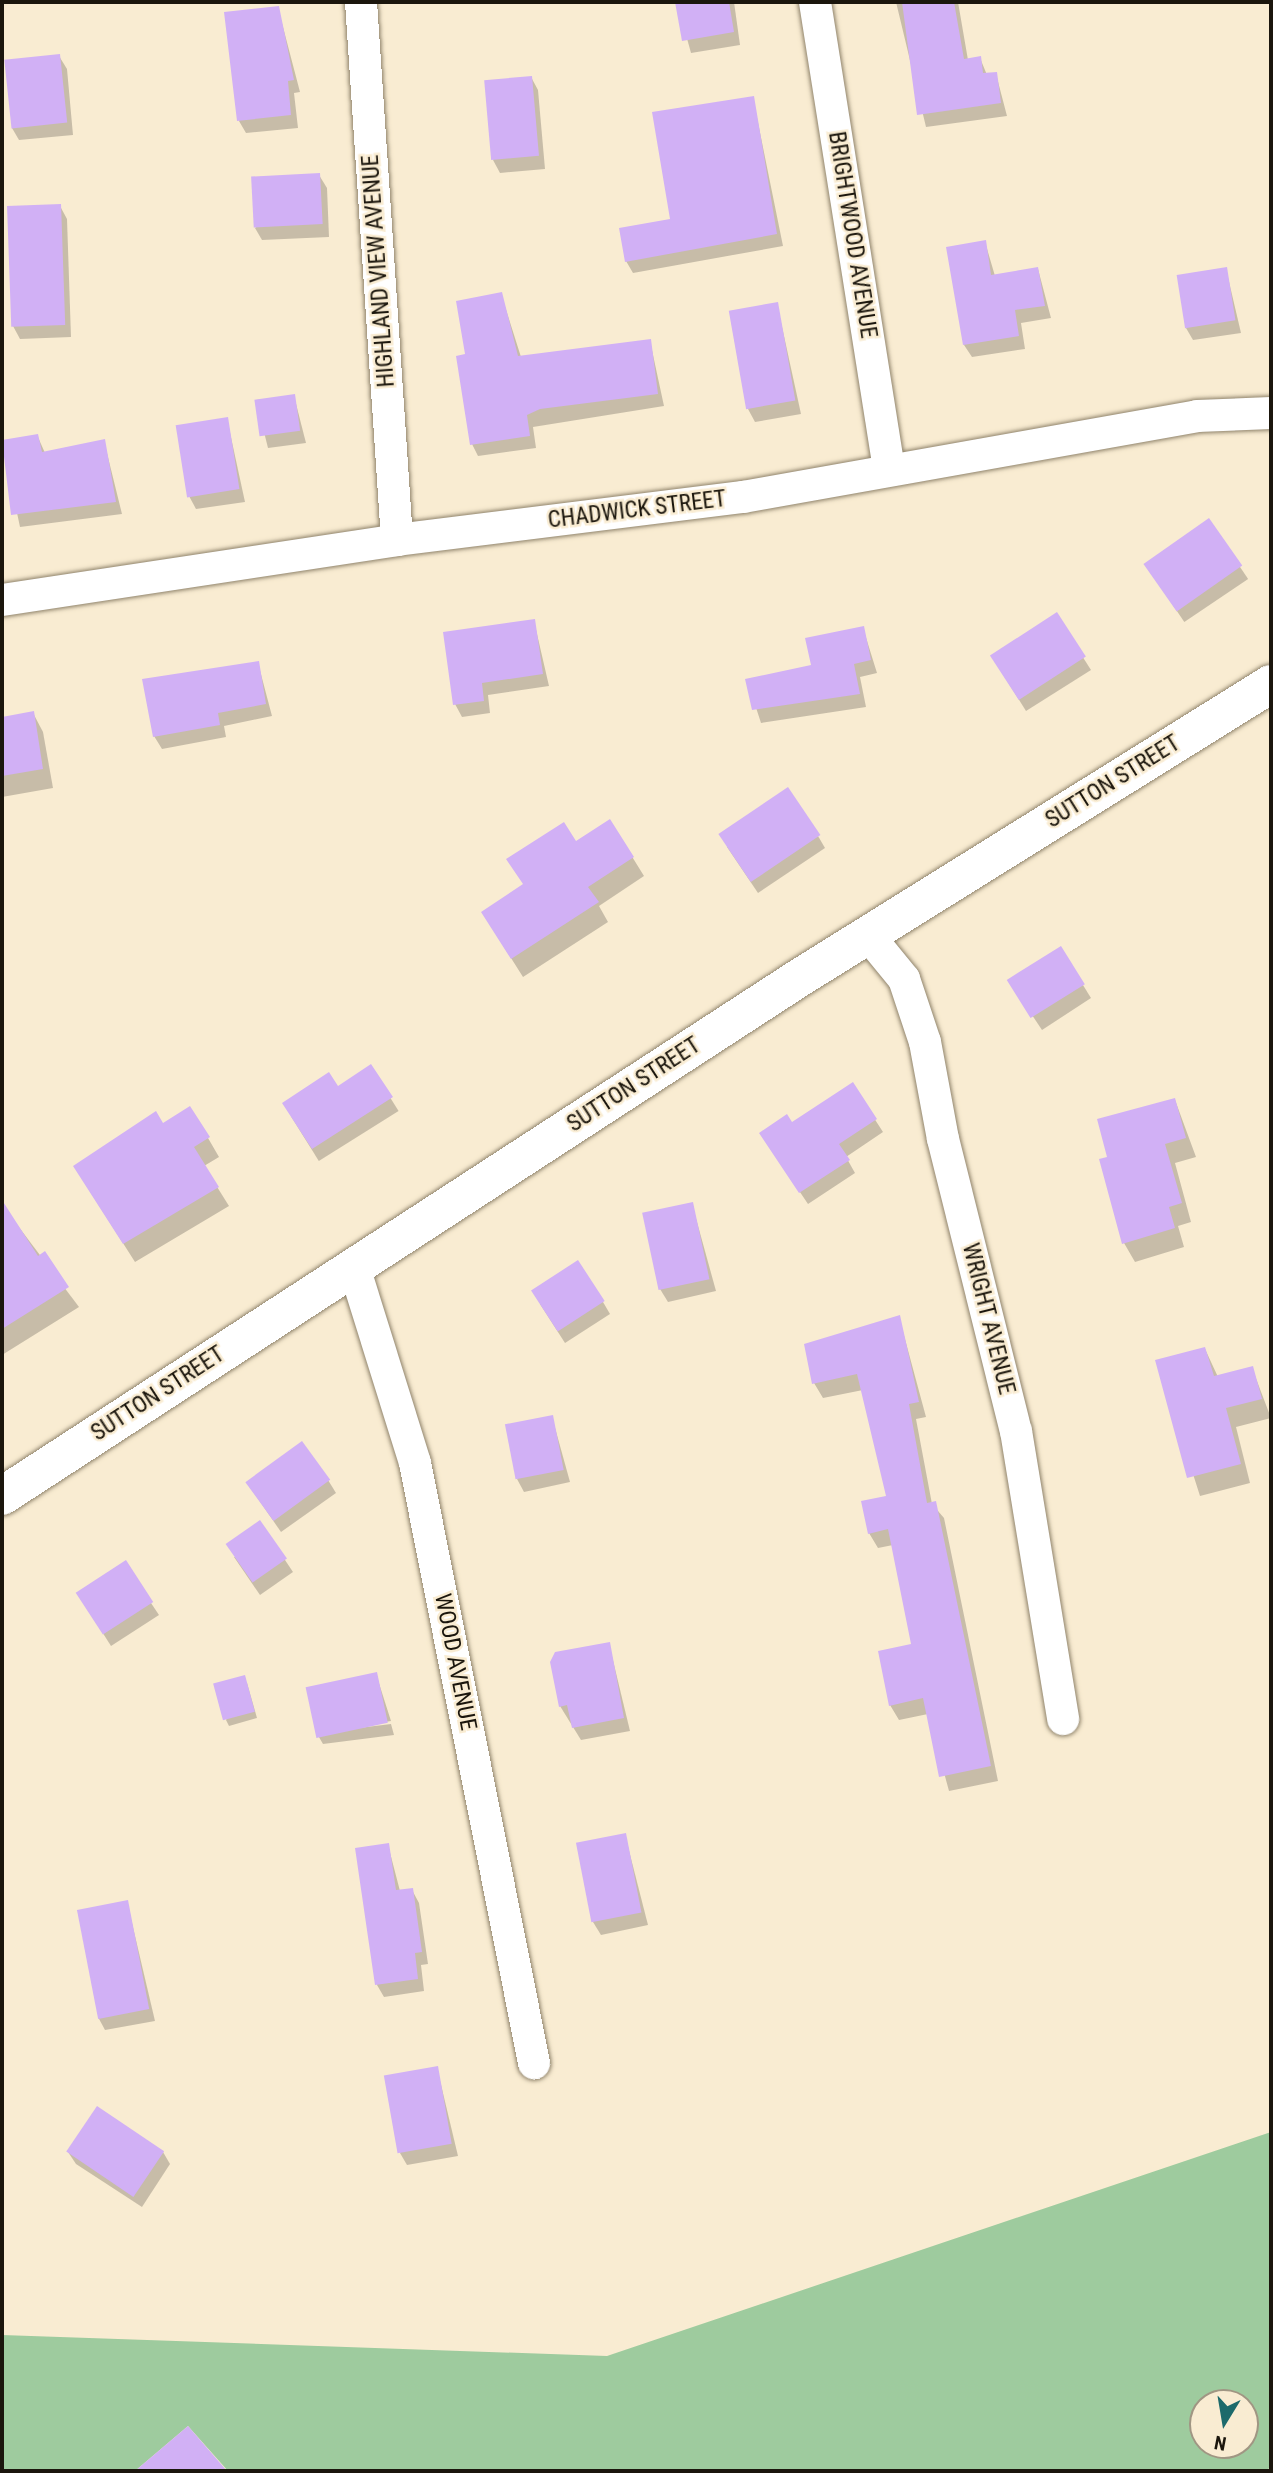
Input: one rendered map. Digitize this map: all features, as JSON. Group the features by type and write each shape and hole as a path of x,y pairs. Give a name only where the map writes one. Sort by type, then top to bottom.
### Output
{"highway":[{"name":"SUTTON STREET","path":"2,1496 868,935 1271,684"}],"street":[{"name":"HIGHLAND VIEW AVENUE","path":"361,2 397,540"},
{"name":"BRIGHTWOOD AVENUE","path":"815,2 889,469"},
{"name":"CHADWICK STREET","path":"2,600 397,540 743,497 1196,415 1271,414"},
{"name":"WRIGHT AVENUE","path":"868,935 904,979 925,1042 943,1139 1016,1431 1063,1719"},
{"name":"WOOD AVENUE","path":"355,1267 415,1463 534,2063"}],"green space":[{"path":"1271,2132 1271,2467 1265,2471 228,2471 188,2426 135,2471 2,2471 2,2335 607,2356"}],"building":[{"path":"675,2 729,2 734,32 682,41"},
{"path":"902,2 954,2 964,59 981,56 983,73 997,72 1001,103 917,115"},
{"path":"279,6 294,80 288,81 291,115 237,121 224,12"},
{"path":"60,54 67,123 12,128 4,60"},
{"path":"532,76 539,156 491,160 484,80"},
{"path":"754,96 777,234 625,262 619,228 670,219 652,112"},
{"path":"320,173 323,224 254,228 251,177"},
{"path":"61,204 65,325 11,327 7,206"},
{"path":"986,240 991,275 1038,267 1045,306 1015,310 1019,336 963,345 946,247"},
{"path":"1227,267 1235,320 1185,328 1177,275"},
{"path":"502,292 518,356 651,339 658,394 540,409 527,415 530,436 470,445 456,356 465,354 456,301"},
{"path":"778,302 795,400 746,409 729,311"},
{"path":"295,394 300,431 260,436 254,400"},
{"path":"228,417 239,489 187,497 176,425"},
{"path":"38,434 42,452 105,439 116,502 11,515 2,440"},
{"path":"1209,518 1242,566 1177,611 1143,564"},
{"path":"1057,612 1086,656 1019,700 990,656"},
{"path":"535,619 543,674 482,683 484,701 453,705 443,632"},
{"path":"864,626 871,660 854,664 860,694 752,710 745,679 811,665 805,638"},
{"path":"259,661 266,704 218,713 220,725 153,737 142,679"},
{"path":"34,711 43,769 2,776 2,717"},
{"path":"788,787 820,835 751,882 718,834"},
{"path":"610,819 634,857 588,887 599,902 511,959 481,912 523,884 506,859 564,822 576,841"},
{"path":"1061,946 1085,984 1031,1018 1007,980"},
{"path":"371,1064 393,1097 312,1149 282,1103 329,1072 338,1086"},
{"path":"853,1082 877,1119 839,1144 850,1160 799,1193 759,1133 787,1114 792,1122"},
{"path":"1175,1098 1186,1138 1165,1144 1182,1203 1169,1207 1175,1228 1122,1244 1099,1159 1107,1157 1097,1119"},
{"path":"190,1106 210,1137 194,1147 219,1187 123,1244 73,1166 156,1111 163,1123"},
{"path":"2,1200 38,1256 45,1251 69,1287 2,1329"},
{"path":"693,1202 709,1279 659,1290 642,1213"},
{"path":"578,1260 605,1301 558,1332 531,1290"},
{"path":"900,1315 919,1402 909,1404 927,1503 936,1501 991,1766 939,1777 923,1698 889,1706 878,1651 911,1644 888,1529 868,1534 861,1501 886,1496 857,1374 812,1384 804,1344"},
{"path":"1205,1347 1214,1376 1253,1366 1262,1399 1226,1408 1241,1464 1187,1478 1155,1360"},
{"path":"553,1415 564,1470 516,1479 505,1424"},
{"path":"302,1441 330,1480 274,1521 245,1482"},
{"path":"260,1520 287,1559 253,1583 226,1544"},
{"path":"126,1560 153,1602 103,1635 76,1593"},
{"path":"610,1642 624,1718 572,1728 567,1705 559,1707 550,1662 555,1652"},
{"path":"377,1672 388,1723 316,1738 306,1687"},
{"path":"245,1675 255,1712 223,1720 213,1684"},
{"path":"626,1833 641,1913 591,1922 576,1843"},
{"path":"389,1843 396,1890 413,1888 422,1952 415,1953 418,1979 375,1985 355,1848"},
{"path":"128,1900 149,2009 98,2019 77,1910"},
{"path":"438,2066 452,2144 398,2153 384,2076"},
{"path":"97,2106 164,2151 133,2197 66,2152"},
{"path":"188,2426 227,2471 135,2471"}]}
